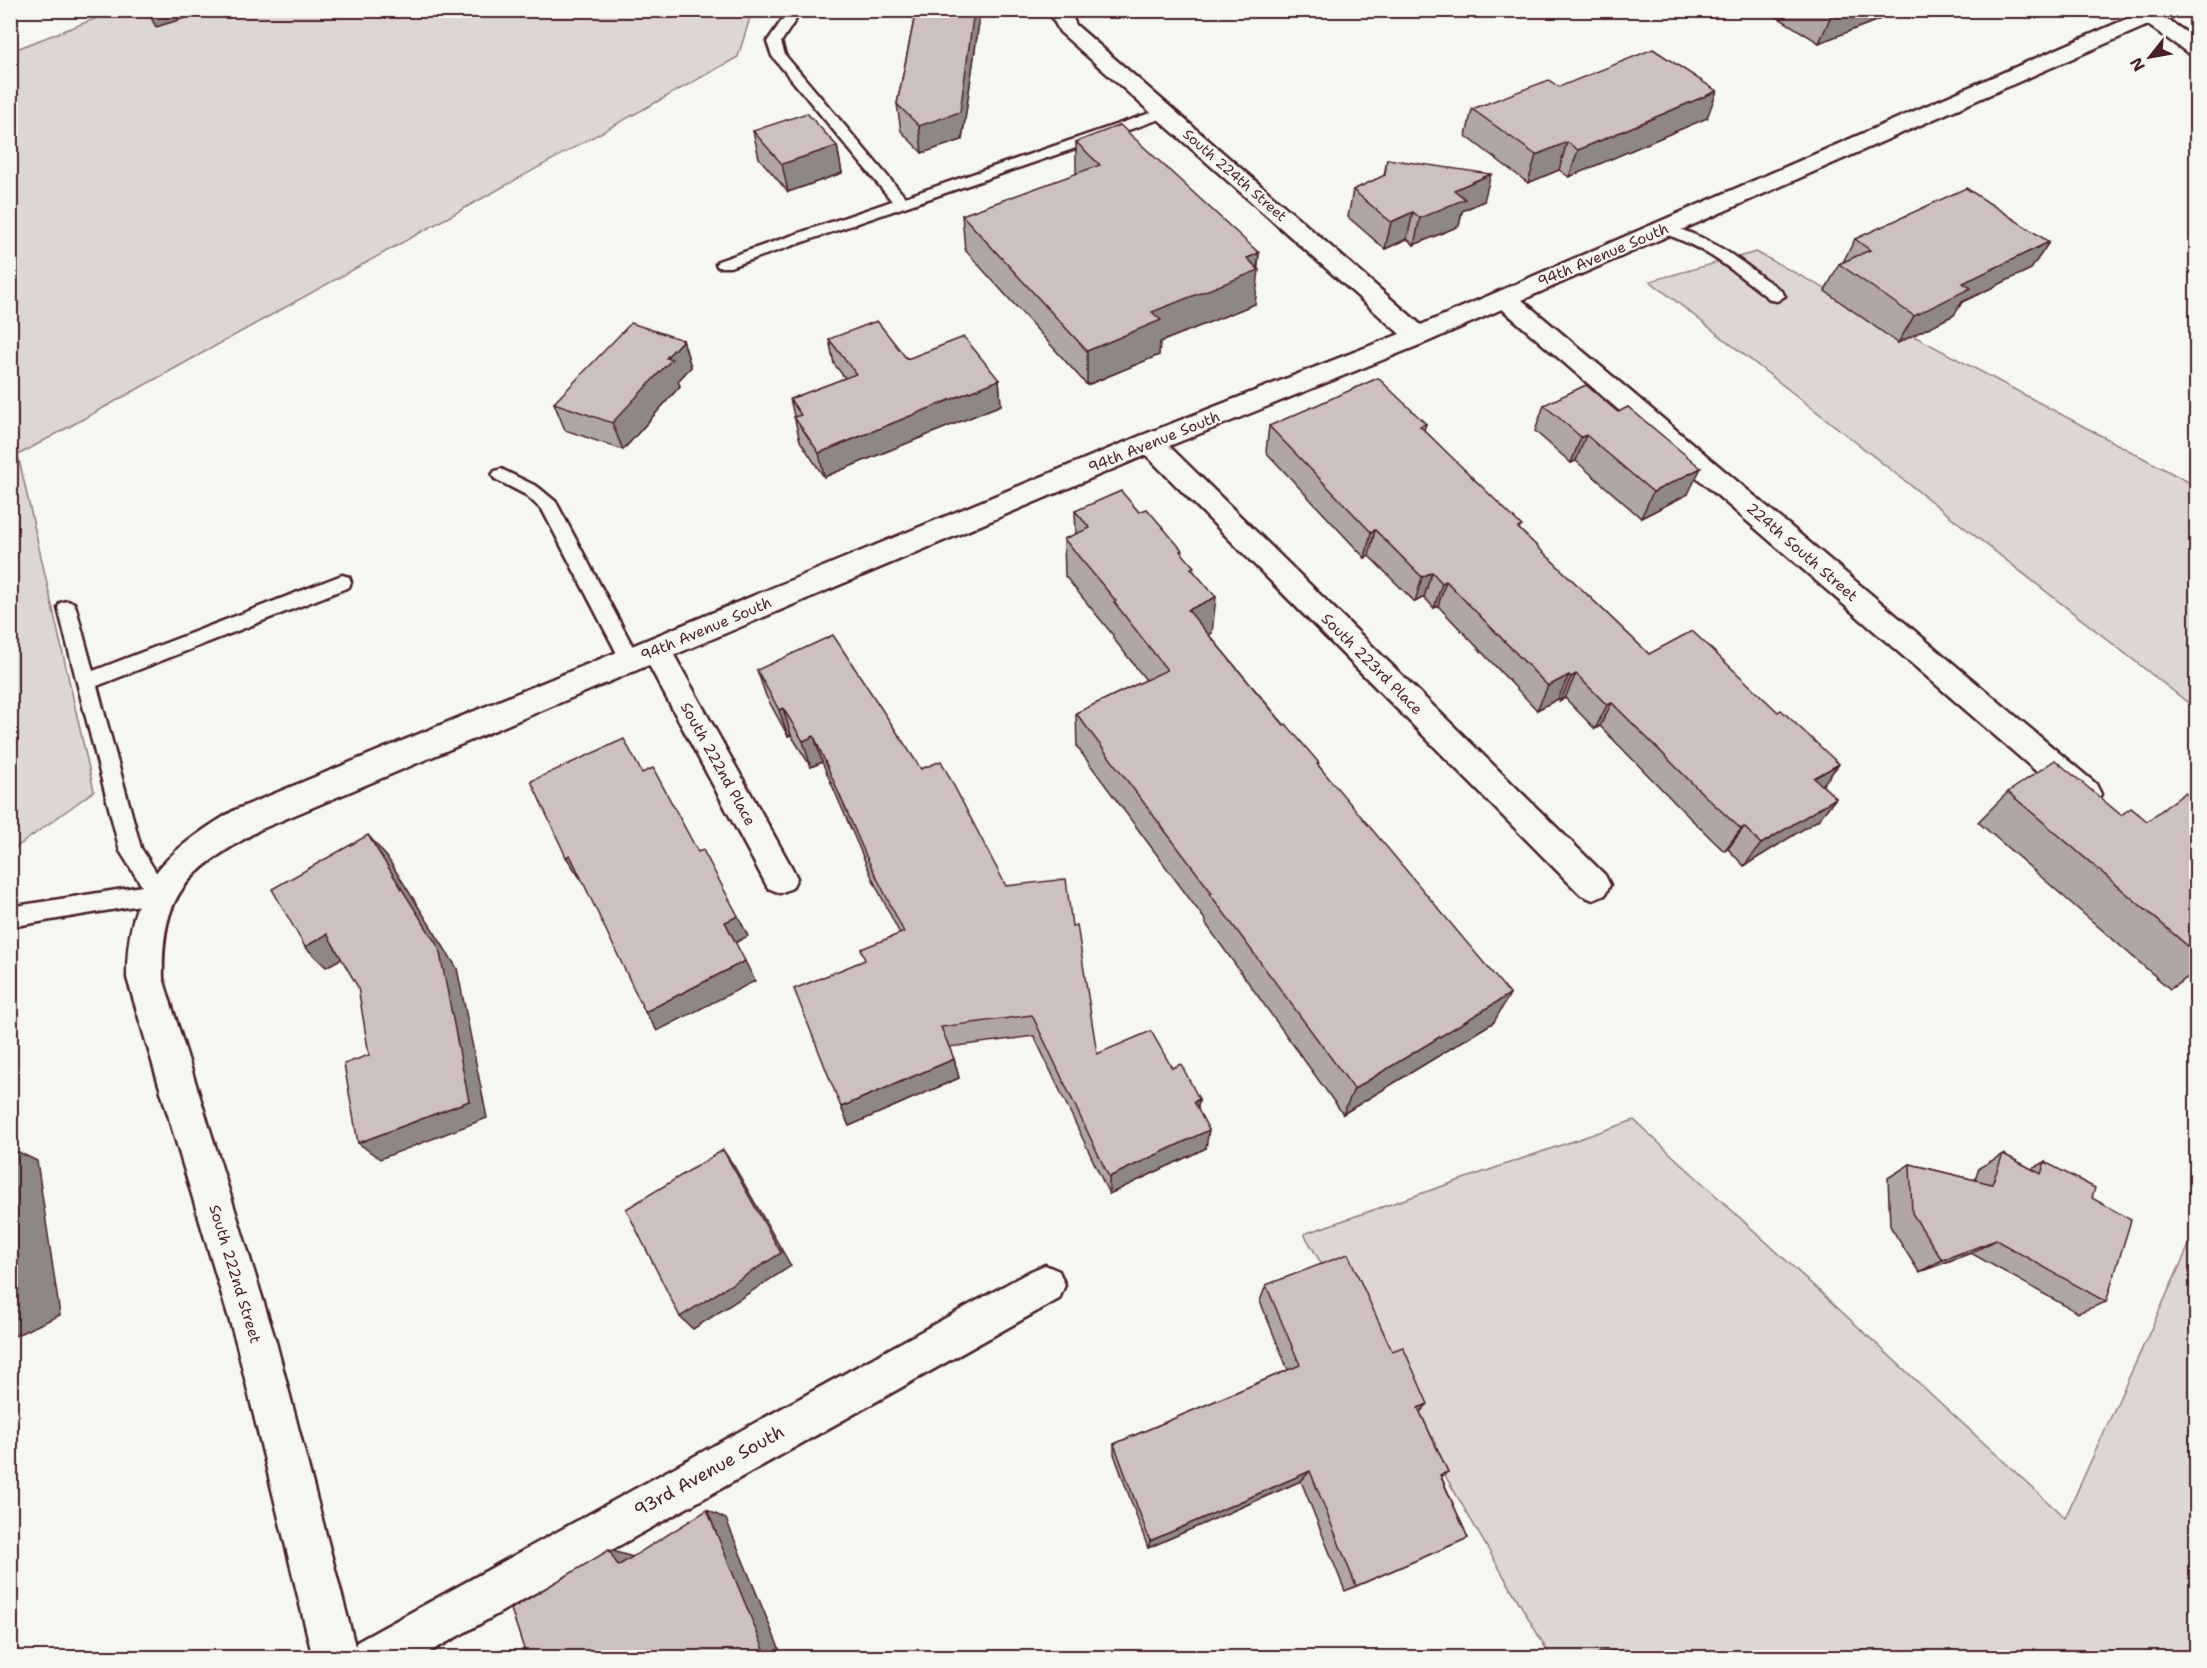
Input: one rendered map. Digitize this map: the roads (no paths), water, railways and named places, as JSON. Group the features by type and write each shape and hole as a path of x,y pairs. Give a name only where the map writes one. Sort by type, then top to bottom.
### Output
{"street":[{"name":"South 224th Street","path":"1058,10 1067,28 1418,336"},
{"path":"2158,14 2196,48"},
{"name":"94th Avenue South","path":"158,893 192,854 247,820 1150,443 1418,336 2158,14"},
{"name":"224th South Street","path":"1504,298 2099,806"},
{"name":"South 223rd Place","path":"1150,443 1593,885"},
{"name":"South 222nd Place","path":"643,655 780,878"},
{"name":"South 222nd Street","path":"158,893 147,921 143,948 145,978 256,1342 336,1658"},
{"name":"93rd Avenue South","path":"373,1658 1045,1285"}],"lane":[{"path":"795,10 774,42 779,56 902,203"},
{"path":"724,264 1164,113"},
{"path":"1664,229 1683,233 1713,247 1777,296"},
{"path":"501,475 532,491 550,507 643,655"},
{"path":"87,682 342,582"},
{"path":"10,917 158,893 131,851 67,608"}]}
